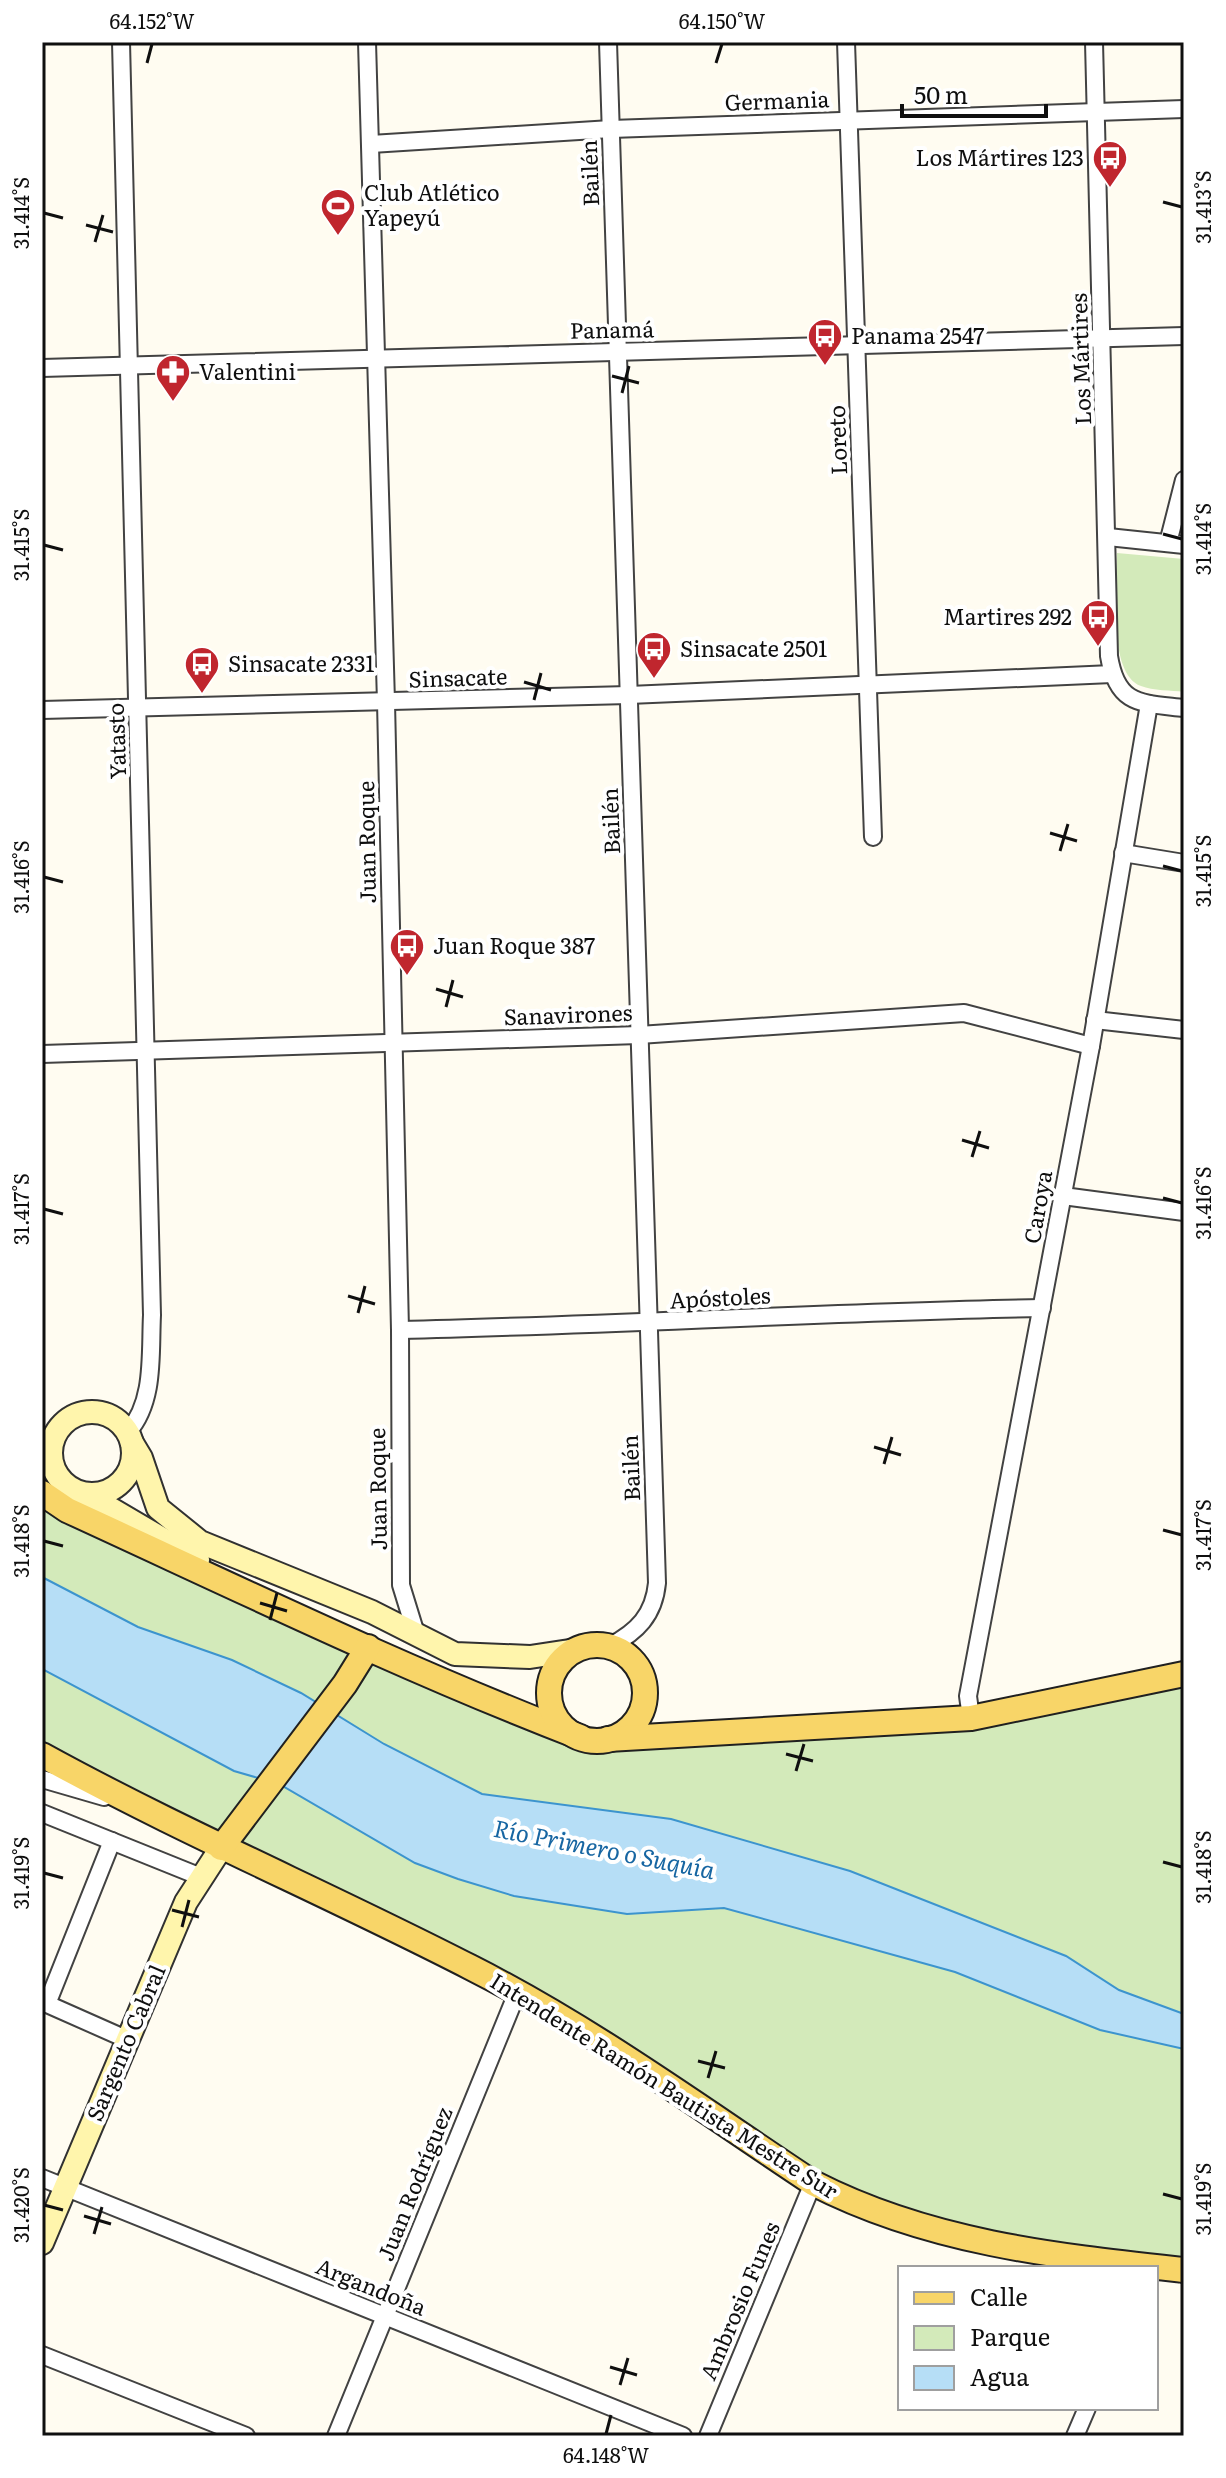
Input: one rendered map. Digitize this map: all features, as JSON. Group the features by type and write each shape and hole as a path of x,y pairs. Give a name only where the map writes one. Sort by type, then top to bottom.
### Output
{"main road":[{"path":"46,1478 67,1510 483,1700 580,1737 608,1739 971,1718 1184,1674"},
{"path":"580,1737 557,1719 550,1688 554,1672 576,1650 610,1646 636,1664 646,1694 635,1723 608,1739"},
{"path":"221,1848 345,1684 368,1647"},
{"name":"Intendente Ramón Bautista Mestre Sur","path":"42,1755 132,1805 472,1967 587,2033 813,2183 880,2213 952,2236 1009,2249 1137,2266"},
{"name":"Intendente Ramón Bautista Mestre Sur","path":"1158,2268 1184,2270"}],"street":[{"name":"Yatasto","path":"121,42 148,1051 150,1362 146,1400 130,1438"},
{"name":"Juan Roque","path":"367,42 400,1330 401,1585 418,1638"},
{"name":"Bailén","path":"608,42 655,1598 637,1629 610,1646"},
{"name":"Loreto","path":"846,42 873,837"},
{"name":"Los Mártires","path":"1094,42 1112,674"},
{"name":"Germania","path":"371,144 611,129 1184,109"},
{"name":"Panamá","path":"42,368 1184,336"},
{"path":"1108,537 1176,544 1184,480"},
{"path":"1112,674 1126,696 1149,704 1184,708"},
{"name":"Sinsacate","path":"42,710 629,695 1112,674"},
{"name":"Caroya","path":"971,1718 968,1696 1091,1046 1149,704"},
{"path":"1123,853 1184,863"},
{"name":"Sanavirones","path":"42,1054 639,1035 964,1013 1091,1046"},
{"path":"1095,1020 1184,1030"},
{"path":"1063,1196 1184,1212"},
{"name":"Apóstoles","path":"400,1330 649,1324 881,1311 1042,1308"},
{"path":"42,1418 98,1412 109,1416 130,1438 141,1458 158,1508 187,1535 372,1612 418,1638 455,1654 470,1656 530,1657 576,1650"},
{"path":"74,1416 54,1435 46,1478 89,1496 271,1604"},
{"path":"89,1496 114,1488 124,1480 133,1456 130,1438"},
{"path":"42,1779 132,1805"},
{"path":"42,1813 201,1877"},
{"path":"112,1841 47,2004 126,2039"},
{"name":"Sargento Cabral","path":"42,2243 126,2039 201,1877 221,1848"},
{"name":"Juan Rodríguez","path":"336,2436 517,1993"},
{"name":"Argandoña","path":"42,2178 683,2436"},
{"name":"Ambrosio Funes","path":"708,2436 813,2183"},
{"path":"42,2355 246,2436"},
{"path":"1075,2436 1086,2410"}],"green space":[{"path":"1117,553 1184,559 1184,692 1141,686 1130,678 1123,665 1116,627"},
{"path":"42,1493 568,1730 608,1739 971,1718 1184,1674 1184,2014 1119,1990 1066,1956 850,1871 671,1819 482,1794 384,1744 301,1693 232,1660 138,1627 42,1577"},
{"path":"42,1669 279,1784 415,1863 458,1879 514,1896 627,1914 724,1908 955,1972 1100,2030 1184,2049 1184,2270 866,2207 587,2033 42,1755"}],"water":[{"name":"Río Primero o Suquía","path":"42,1577 138,1627 232,1660 301,1693 384,1744 482,1794 671,1819 850,1871 1066,1956 1119,1990 1184,2014 1184,2049 1100,2030 955,1972 724,1908 627,1914 514,1896 415,1863 279,1784 234,1771 42,1669"}],"place":[{"name":"Los Mártires 123","path":"1110,189"},
{"name":"Club Atlético Yapeyú","path":"338,237"},
{"name":"Panama 2547","path":"825,367"},
{"name":"Valentini","path":"173,403"},
{"name":"Martires 292","path":"1098,648"},
{"name":"Sinsacate 2501","path":"654,680"},
{"name":"Sinsacate 2331","path":"202,695"},
{"name":"Juan Roque 387","path":"407,977"}]}
